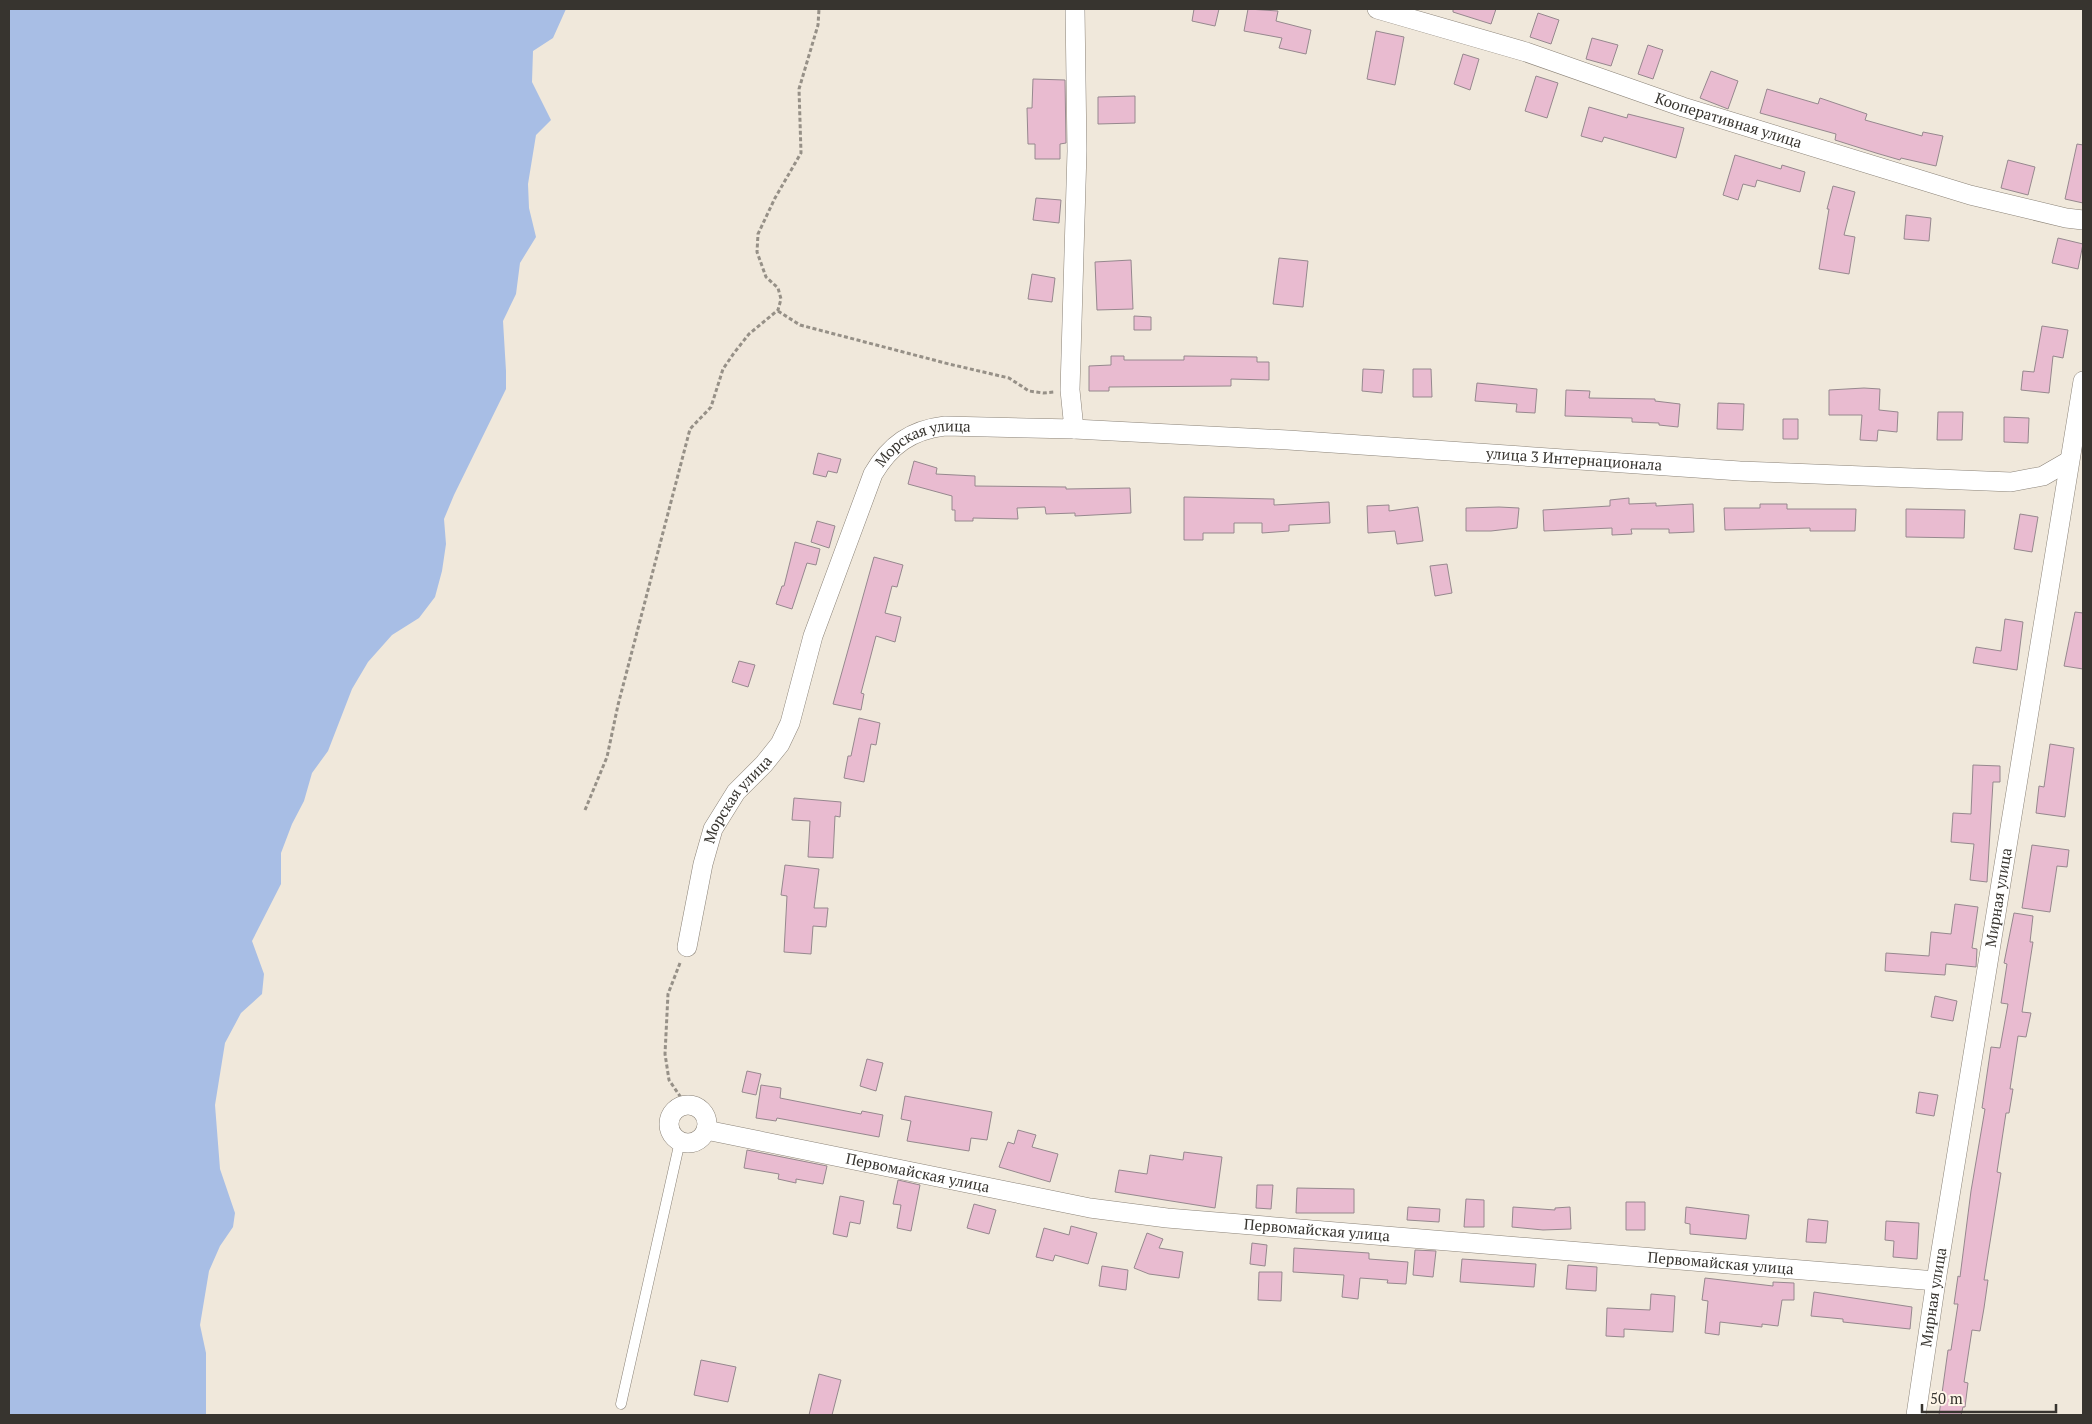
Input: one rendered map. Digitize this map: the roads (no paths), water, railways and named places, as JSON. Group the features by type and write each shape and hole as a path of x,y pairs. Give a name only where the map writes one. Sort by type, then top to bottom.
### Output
{"street":[{"path":"1074,429 1070,390 1077,151 1075,9"},
{"name":"Кооперативная улица","path":"1377,9 1526,52 1683,107 1970,195 2066,218 2083,220"},
{"name":"Мирная улица","path":"1916,1415 1936,1281 2083,381"},
{"name":"Морская улица","path":"687,947 703,864 713,829 736,792 764,764 780,744 790,723 813,636 873,474 880,462 914,432 928,428 945,426 1074,429"},
{"name":"улица 3 Интернационала","path":"1074,429 1288,440 1740,471 2011,482 2043,476 2069,461"},
{"path":"686,1105 698,1108 706,1118 706,1130 699,1140 680,1142 671,1133 669,1120 675,1110 686,1105"},
{"name":"Первомайская улица","path":"706,1130 1090,1208 1166,1218 1936,1281"}],"lane":[{"path":"620,1404 680,1142"}],"water":[{"path":"9,9 566,9 553,38 533,51 532,82 551,120 536,135 528,184 529,208 536,237 520,263 516,294 503,321 506,389 444,519 446,544 442,571 435,597 419,618 392,635 368,662 352,689 328,751 312,773 304,801 292,824 281,853 281,884 252,941 264,974 262,994 241,1013 225,1043 215,1105 220,1169 235,1213 233,1227 220,1246 209,1271 200,1325 206,1353 206,1415 9,1415"}]}
